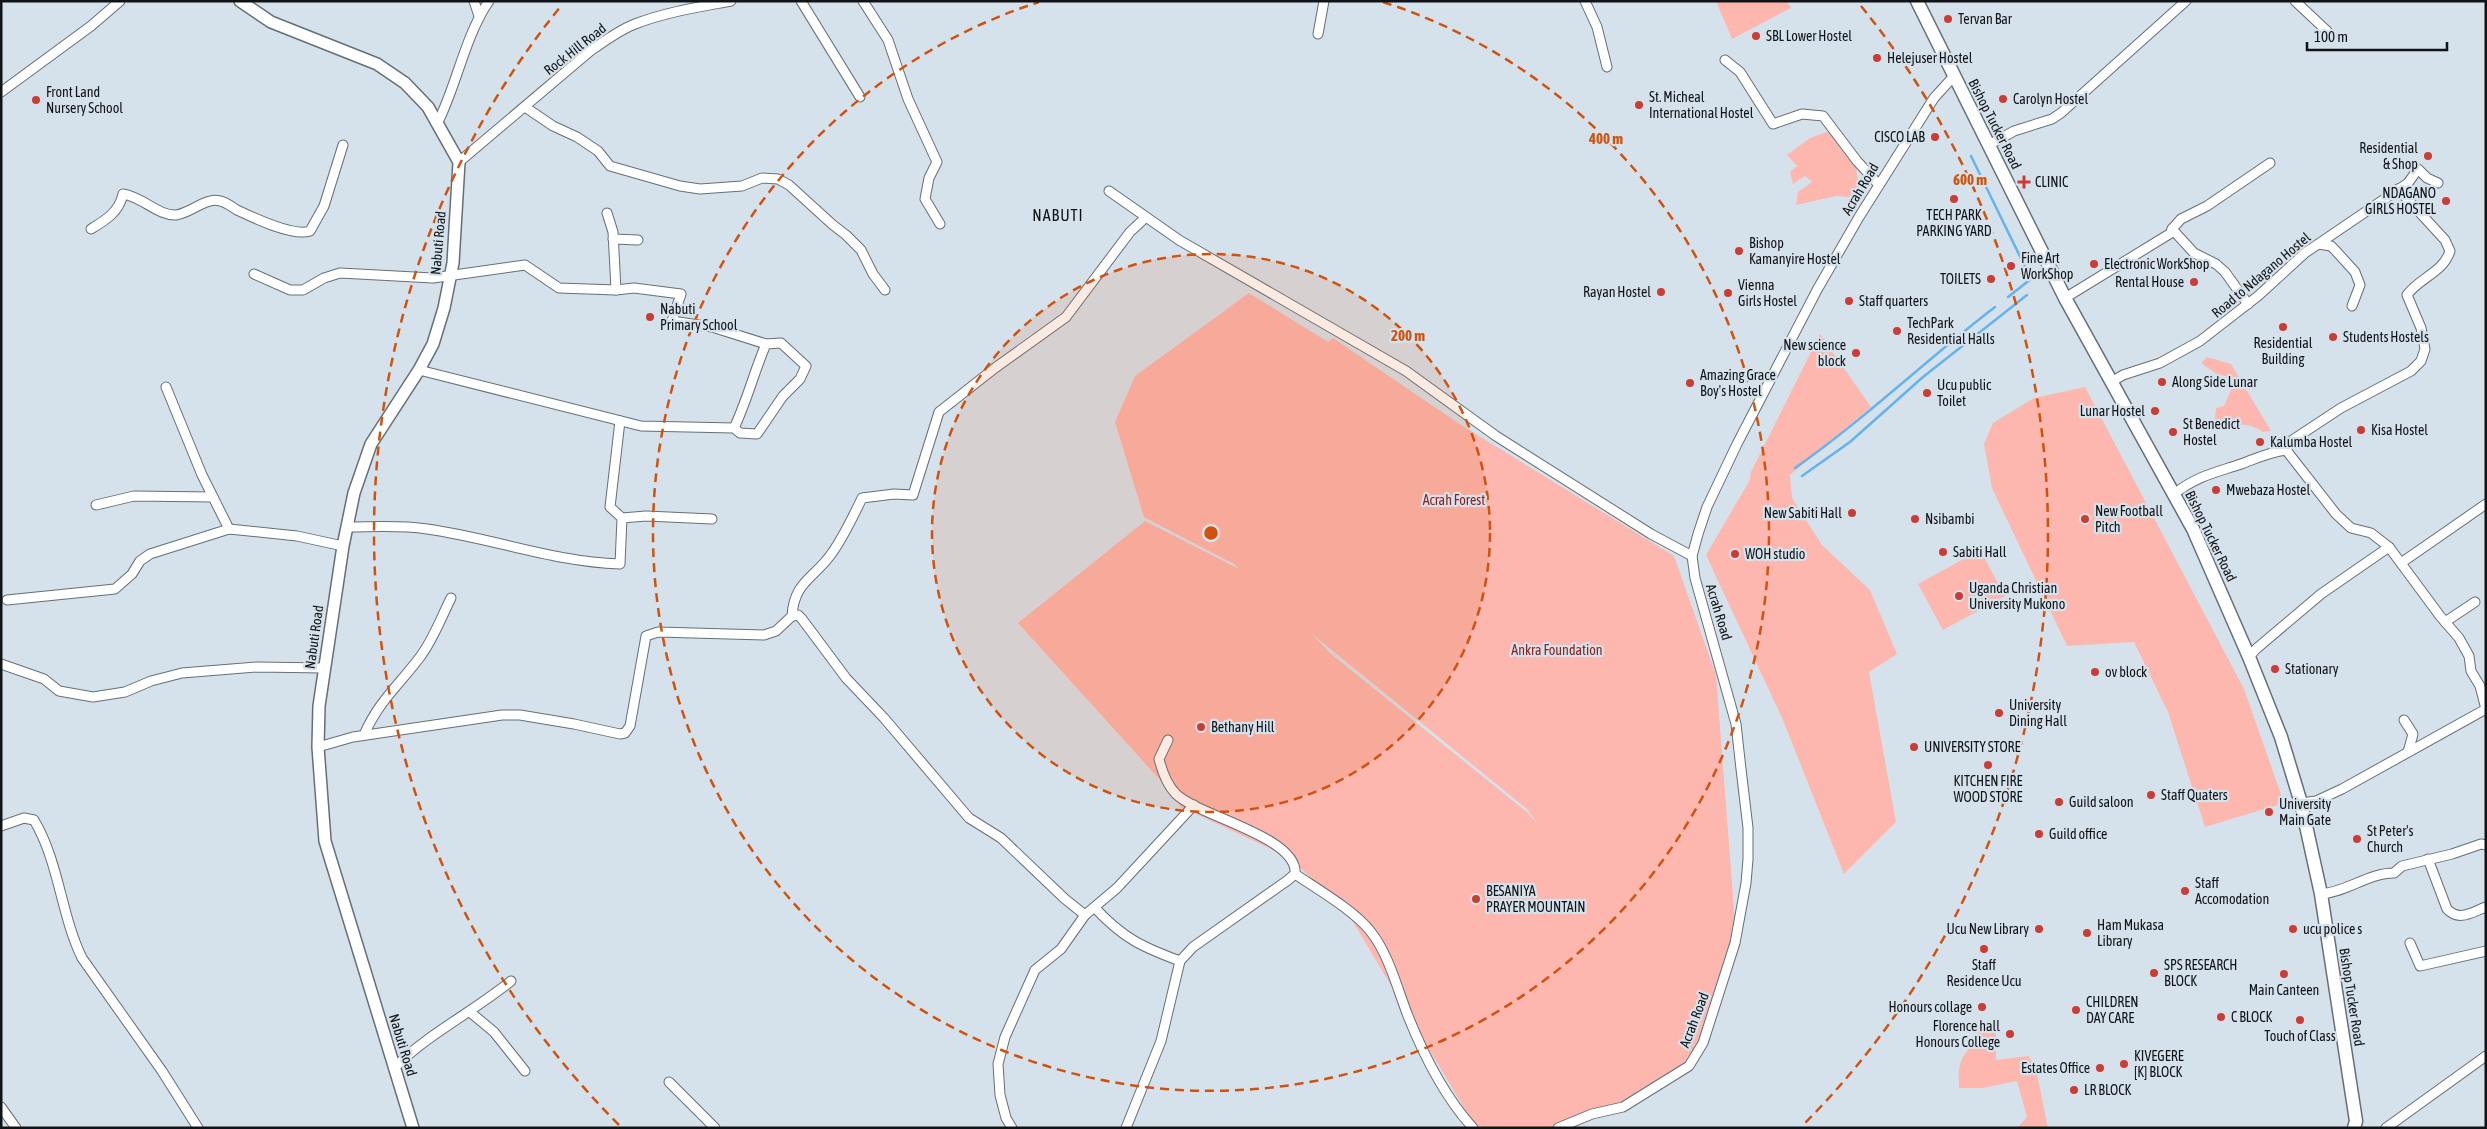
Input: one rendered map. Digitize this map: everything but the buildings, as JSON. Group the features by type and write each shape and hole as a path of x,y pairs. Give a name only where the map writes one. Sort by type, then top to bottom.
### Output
{"main road":[{"name":"Bishop Tucker Road","path":"1917,1 2066,298 2193,529 2250,657 2281,737 2301,803 2321,894 2356,1121 2354,1128"}],"street":[{"path":"1,92 91,26 120,1"},
{"path":"240,1 271,22 377,64 405,83 428,107 460,162"},
{"path":"474,1 479,16"},
{"path":"438,122 452,94 479,16 489,1"},
{"name":"Rock Hill Road","path":"460,162 589,52 634,24 692,8 731,1"},
{"path":"801,1 860,97"},
{"path":"864,1 888,40 908,99 937,162 929,178 925,199 940,224"},
{"path":"1318,34 1324,1"},
{"path":"1584,1 1597,27 1607,67"},
{"path":"1989,146 2014,131 2052,119 2061,114 2186,1"},
{"path":"2295,1 2327,31"},
{"path":"1725,60 1740,72 1773,124 1802,114 1823,116 1857,161 1879,185"},
{"name":"Acrah Road","path":"1558,1128 1592,1114 1623,1107 1689,1066 1703,1043 1735,943 1746,883 1748,859 1736,724 1695,578 1692,556 1707,507 1737,444 1817,290 1879,185 1934,98 1954,76"},
{"path":"525,106 553,126 577,137 598,151 610,166 680,186 700,189 742,186 762,178 778,179 789,185 861,250 873,274 885,290"},
{"path":"91,229 108,219 121,204 123,194 136,196 166,214 178,215 208,202 219,200 258,220 290,231 310,231 324,206 343,145"},
{"name":"Nabuti Road","path":"413,1128 325,841 318,747 319,706 346,527 354,493 371,444 419,370 433,344 451,275 460,162"},
{"path":"2066,298 2171,233 2172,229 2181,219 2207,206 2270,162"},
{"name":"Road to Ndagano Hostel","path":"2113,381 2123,375 2160,363 2218,329 2291,265 2408,183 2418,169 2427,178 2438,183"},
{"path":"2286,450 2291,441 2341,408 2411,371 2421,360 2425,349 2421,328 2407,295 2420,280 2430,276 2441,267 2448,259 2450,251 2446,240 2398,189"},
{"path":"1109,191 1145,218 1260,289 1406,371 1496,436 1651,534 1692,556"},
{"path":"607,213 613,239 616,290"},
{"path":"792,616 793,600 797,593 831,554 862,498 894,494 913,495 939,412 995,368 1066,317 1130,232 1145,218"},
{"path":"2172,229 2194,253 2216,264 2225,272 2248,304"},
{"path":"613,239 638,240"},
{"path":"2319,244 2331,246 2355,272 2360,285 2352,306"},
{"path":"254,274 290,290 304,290 324,278 340,273 433,278 525,265 559,288 616,290 634,288 680,294 672,321 712,327 766,344 781,343 806,366 800,379 783,396 757,434 740,433 734,428 641,426 419,370"},
{"path":"734,428 745,406 754,371 766,344"},
{"path":"166,387 213,497 229,529"},
{"path":"620,421 610,507 622,518 646,516 712,519"},
{"path":"2174,494 2201,476 2273,452 2286,450"},
{"path":"2286,450 2312,486 2343,521 2351,528 2371,533 2389,547 2458,638 2469,656 2471,671 2480,686 2486,709 2342,789 2316,801 2301,803"},
{"path":"96,504 134,496 213,497"},
{"path":"2401,563 2486,504"},
{"path":"346,527 394,526 427,529 575,561 620,564 622,518"},
{"path":"7,600 115,588 132,574 140,561 150,554 229,529 297,536 343,546"},
{"path":"2250,657 2256,649 2321,594 2389,547"},
{"path":"364,735 372,715 385,696 421,656 450,598"},
{"path":"2445,622 2475,602"},
{"path":"318,747 364,735 511,715 574,724 620,734 625,733 630,726 646,636 658,632 764,634 776,632 792,616 798,615 846,678 884,718 969,818 1001,838 1085,916"},
{"path":"1,664 44,679 59,691 93,697 125,692 151,681 182,673 257,667 325,668"},
{"path":"2404,720 2413,734 2408,752"},
{"path":"1168,740 1159,759 1162,772 1176,794 1194,805 1241,826 1286,853 1294,862 1295,874"},
{"path":"1012,1128 1006,1118 997,1076 998,1064 1005,1037 1035,970 1061,949 1085,916 1118,888 1194,805"},
{"path":"1,826 24,818 34,820 56,876 73,940 82,958 162,1071 198,1128"},
{"path":"2321,894 2336,893 2382,873 2394,873 2402,866 2452,854 2481,844 2486,845"},
{"path":"2428,859 2447,909 2452,914 2460,917 2486,907"},
{"path":"1126,1128 1161,1041 1180,961 1194,947 1295,874"},
{"path":"1295,874 1346,910 1371,931 1390,968 1421,1046 1437,1078 1453,1104 1473,1128"},
{"path":"1095,908 1109,923 1132,941 1144,948 1180,961"},
{"path":"2410,943 2420,966 2486,951"},
{"path":"394,1068 416,1047 470,1012 511,981"},
{"path":"470,1012 494,1032 525,1071"},
{"path":"2386,1128 2486,1056"},
{"path":"669,1082 715,1128"},
{"path":"1,1107 16,1128"}],"green space":[{"path":"1716,1 1787,1 1791,8 1732,39"},
{"path":"1832,130 1856,168 1859,189 1849,197 1836,196 1796,205 1798,192 1812,182 1805,176 1793,184 1790,172 1797,166 1787,155 1810,138"},
{"path":"1249,293 1328,342 1333,338 1458,423 1674,556 1716,675 1737,948 1733,947 1689,1066 1623,1107 1563,1128 1476,1128 1346,910 1288,857 1181,807 1171,792 1018,623 1145,521 1239,569 1234,564 1144,517 1115,422 1135,376","holes":["1312,634 1527,809 1538,824 1528,813 1330,653"]},
{"path":"1820,334 1871,407 1790,475 1792,498 1822,545 1870,590 1897,654 1869,672 1896,822 1844,874 1783,720 1706,555 1750,480 1751,472"},
{"path":"2207,357 2231,364 2271,431 2263,432 2251,426 2228,424 2215,419 2216,408 2224,406 2236,379 2217,374 2201,363"},
{"path":"2085,387 2244,689 2284,803 2205,827 2168,712 2134,642 2067,646 1992,488 1984,444 1993,423 2034,398"},
{"path":"1980,550 2005,596 1943,630 1918,584"},
{"path":"1979,1025 1996,1027 1996,1060 2029,1056 2036,1069 2048,1128 2009,1128 2019,1126 2027,1117 2017,1081 1983,1088 1959,1088 1961,1062 1966,1052 1977,1041"}],"waterway":[{"path":"1971,156 2031,279 2008,297"},
{"path":"1802,476 1850,442 1923,377 2027,295"},
{"path":"1795,468 1871,409 1995,307"}],"place":[{"name":"Tervan Bar","path":"1948,19"},
{"name":"SBL Lower Hostel","path":"1756,36"},
{"name":"Helejuser Hostel","path":"1877,58"},
{"name":"Carolyn Hostel","path":"2003,99"},
{"name":"Front Land Nursery School","path":"36,100"},
{"name":"St. Micheal International Hostel","path":"1639,105"},
{"name":"CISCO LAB","path":"1935,137"},
{"name":"Residential & Shop","path":"2428,156"},
{"name":"CLINIC","path":"2024,182"},
{"name":"TECH PARK PARKING YARD","path":"1954,199"},
{"name":"NDAGANO GIRLS HOSTEL","path":"2446,201"},
{"name":"Bishop Kamanyire Hostel","path":"1739,251"},
{"name":"Electronic WorkShop","path":"2094,264"},
{"name":"Fine Art WorkShop","path":"2011,266"},
{"name":"TOILETS","path":"1991,279"},
{"name":"Rental House","path":"2194,282"},
{"name":"Rayan Hostel","path":"1661,292"},
{"name":"Vienna Girls Hostel","path":"1728,293"},
{"name":"Staff quarters","path":"1849,301"},
{"name":"Nabuti Primary School","path":"650,317"},
{"name":"Residential Building","path":"2283,327"},
{"name":"TechPark Residential Halls","path":"1897,331"},
{"name":"Students Hostels","path":"2333,337"},
{"name":"New science block","path":"1856,353"},
{"name":"Along Side Lunar","path":"2162,382"},
{"name":"Amazing Grace Boy's Hostel","path":"1690,383"},
{"name":"Ucu public Toilet","path":"1927,393"},
{"name":"Lunar Hostel","path":"2155,411"},
{"name":"Kisa Hostel","path":"2361,430"},
{"name":"St Benedict Hostel","path":"2173,432"},
{"name":"Kalumba Hostel","path":"2260,442"},
{"name":"Mwebaza Hostel","path":"2216,490"},
{"name":"New Sabiti Hall","path":"1852,513"},
{"name":"Nsibambi","path":"1915,519"},
{"name":"New Football Pitch","path":"2085,519"},
{"name":"Sabiti Hall","path":"1943,552"},
{"name":"WOH studio","path":"1735,554"},
{"name":"Uganda Christian University Mukono","path":"1959,596"},
{"name":"Stationary","path":"2275,669"},
{"name":"ov block","path":"2095,672"},
{"name":"University Dining Hall","path":"1999,713"},
{"name":"Bethany Hill","path":"1201,727"},
{"name":"UNIVERSITY STORE","path":"1914,747"},
{"name":"KITCHEN FIRE WOOD STORE","path":"1988,765"},
{"name":"Staff Quaters","path":"2151,795"},
{"name":"Guild saloon","path":"2059,802"},
{"name":"University Main Gate","path":"2269,812"},
{"name":"Guild office","path":"2039,834"},
{"name":"St Peter's Church","path":"2357,839"},
{"name":"Staff Accomodation","path":"2185,891"},
{"name":"BESANIYA PRAYER MOUNTAIN","path":"1476,899"},
{"name":"Ucu New Library","path":"2039,929"},
{"name":"ucu police s","path":"2293,929"},
{"name":"Ham Mukasa Library","path":"2087,933"},
{"name":"Staff Residence Ucu","path":"1984,949"},
{"name":"SPS RESEARCH BLOCK","path":"2154,973"},
{"name":"Main Canteen","path":"2284,974"},
{"name":"Honours collage","path":"1982,1007"},
{"name":"CHILDREN DAY CARE","path":"2076,1010"},
{"name":"C BLOCK","path":"2221,1017"},
{"name":"Touch of Class","path":"2300,1020"},
{"name":"Florence hall Honours College","path":"2010,1034"},
{"name":"KIVEGERE [K] BLOCK","path":"2124,1064"},
{"name":"Estates Office","path":"2100,1068"},
{"name":"LR BLOCK","path":"2074,1090"}],"district":[{"name":"NABUTI","path":"1058,215"}],"park label":[{"name":"Acrah Forest","path":"1454,500"},
{"name":"Ankra Foundation","path":"1557,650"}]}
